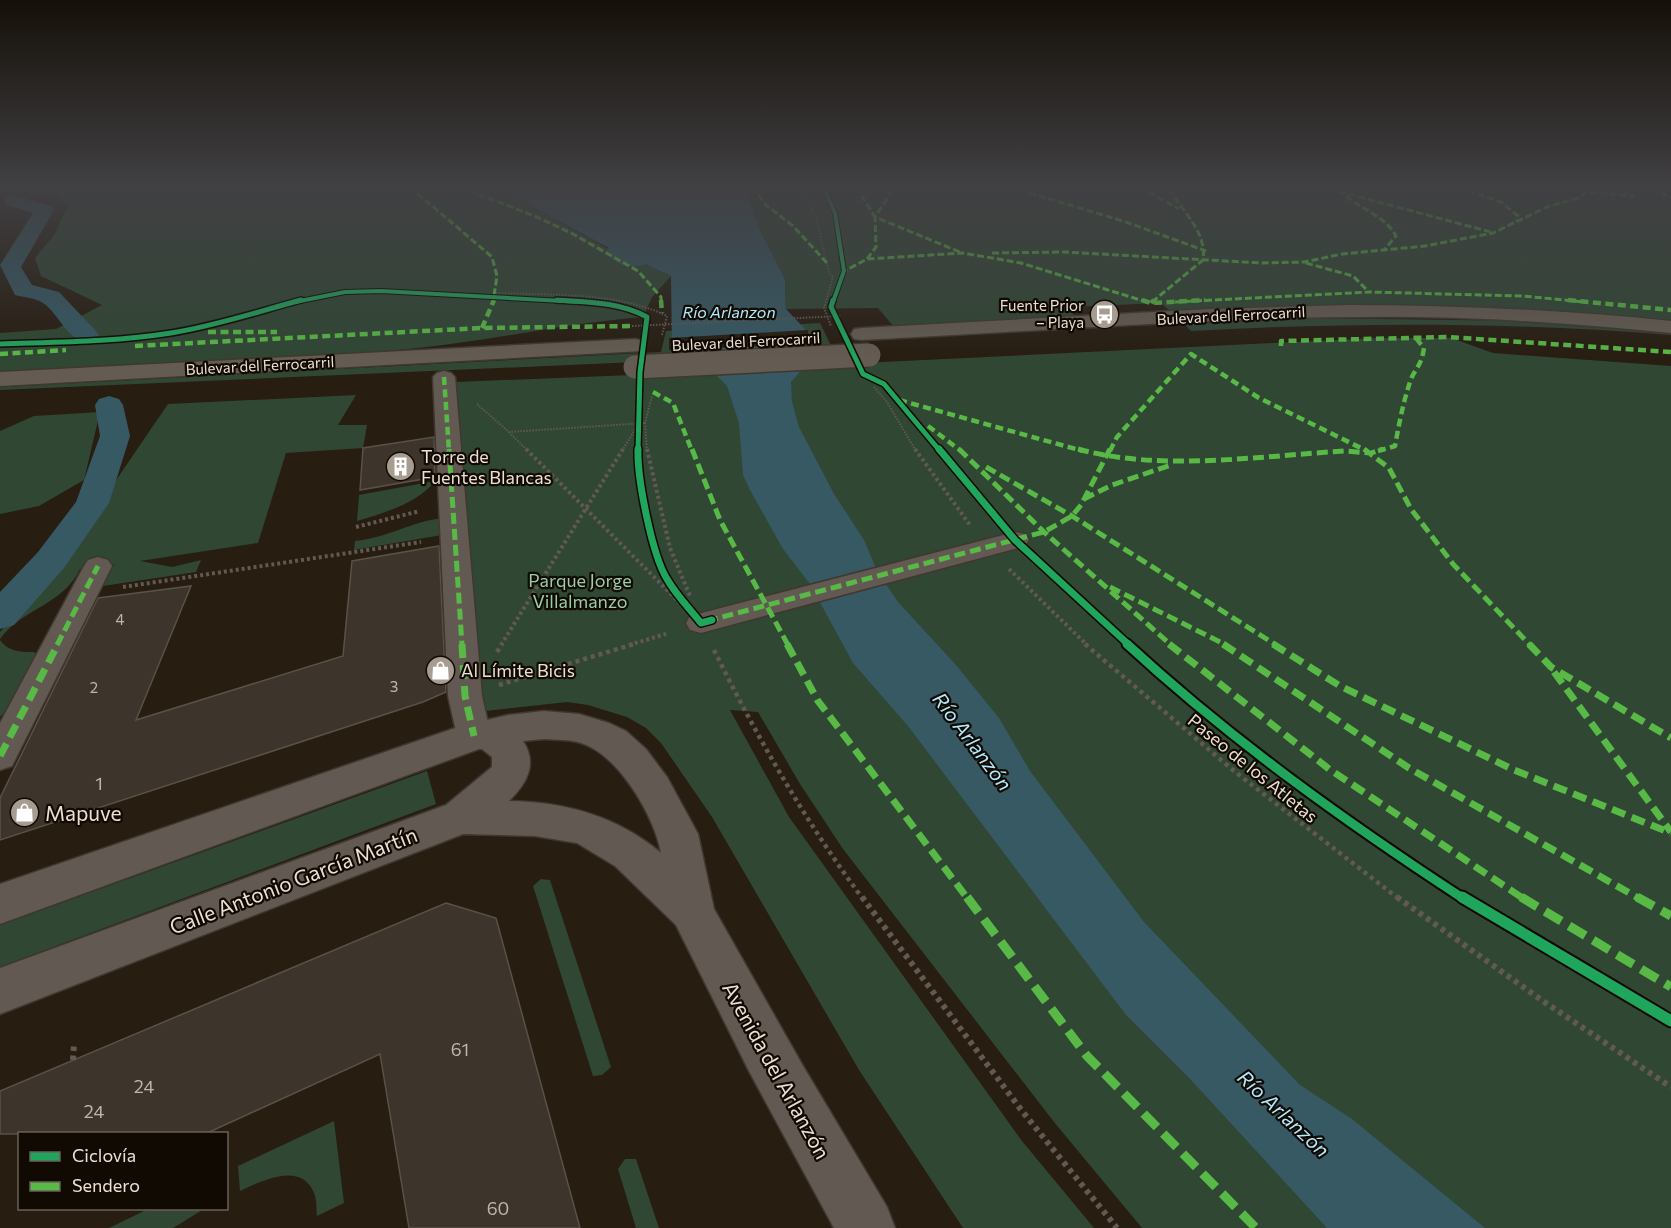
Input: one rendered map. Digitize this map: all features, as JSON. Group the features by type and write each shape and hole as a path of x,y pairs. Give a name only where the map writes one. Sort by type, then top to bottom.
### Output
{"main road":[{"name":"Bulevar del Ferrocarril","path":"0,397 444,377 637,345 874,348 1103,321 1354,311 1519,315 1671,327"},
{"name":"Bulevar del Ferrocarril","path":"1258,335 1409,329 1671,340"},
{"name":"Bulevar del Ferrocarril","path":"833,331 874,348"},
{"name":"Bulevar del Ferrocarril","path":"1172,339 1201,338"},
{"name":"Bulevar del Ferrocarril","path":"0,379 743,341"}],"street":[{"path":"0,904 481,735 468,694 444,377"},
{"path":"707,621 995,546"},
{"path":"0,756 91,580"},
{"name":"Avenida del Arlanzón","path":"481,735 526,727 558,726 586,730 611,740 634,759 656,792 680,842 691,910 791,1099 866,1228"},
{"name":"Calle Antonio García Martín","path":"0,991 461,817 501,785 512,771 514,760 509,749 500,740 481,735"},
{"name":"Avenida del Arlanzón","path":"461,817 524,818 555,822 578,826 605,836 629,852 691,910"}],"path":[{"path":"824,244 829,273 833,277 824,308 833,331"},
{"path":"833,331 831,308 842,278"},
{"path":"495,296 558,295 660,311 667,316 661,338"},
{"path":"495,296 538,298 640,311 647,317 637,345 841,316"},
{"path":"873,379 884,384 896,399"},
{"path":"638,447 642,423 653,392"},
{"path":"474,402 509,432 586,511 707,621"},
{"path":"639,407 670,548 707,621 743,708 824,845 1022,1111 1117,1228"},
{"path":"509,432 642,423"},
{"path":"468,694 642,423"},
{"path":"356,527 453,502"},
{"path":"91,580 456,537"},
{"path":"666,578 707,621"},
{"path":"468,694 707,621"},
{"path":"73,1060 74,1044"}],"green space":[{"path":"46,244 600,244 628,260 636,260 671,276 652,297 643,317 586,323 446,345 366,353 0,373 0,333 56,329 102,305 41,276 35,258"},
{"path":"767,244 1671,244 1671,320 1507,309 1383,305 1171,312 1161,303 1069,307 1076,318 894,327 878,308 786,309 785,279"},
{"path":"1314,318 1527,321 1671,332 1671,335 1551,328 1431,325 1311,326 1191,331 1184,324"},
{"name":"Parque Jorge Villalmanzo","path":"820,323 840,364 1377,338 1451,338 1493,353 1671,366 1671,1228 1142,1228 1054,1122 843,849 800,784 758,712 730,710 789,817 1022,1141 1094,1228 963,1228 859,1070 712,817 661,743 646,728 627,717 588,705 567,702 486,711 478,699 456,382 656,374 659,361 0,390 0,387 661,352 666,331"},
{"path":"356,395 338,425 367,425 363,448 286,453 258,543 140,561 172,567 201,560 196,572 103,586 114,564 80,569 64,591 20,620 0,639 0,632 54,571 168,404"},
{"path":"100,412 84,480 39,506 0,514 0,431 34,416"},
{"path":"435,481 428,489 409,502 357,521 359,495"},
{"path":"442,518 442,535 354,550 355,541"},
{"path":"0,640 11,649 34,652 38,655 11,706 0,717"},
{"path":"427,771 436,804 0,967 0,925"},
{"path":"541,879 550,880 611,1067 602,1075 593,1076 533,886"},
{"path":"334,1121 344,1203 317,1216 315,1195 308,1183 291,1176 280,1176 240,1191 238,1166"},
{"path":"625,1159 636,1159 659,1228 636,1228 618,1169"},
{"path":"146,1210 202,1210 173,1228 109,1228"}],"water":[{"name":"Río Arlanzon","path":"602,244 767,244 785,279 786,309 805,329 806,343 819,350 791,382 792,402 799,427 834,494 864,540 877,571 898,602 956,665 999,718 1030,771 1144,922 1300,1085 1352,1119 1485,1228 1327,1228 1192,1081 1126,1015 908,726 853,663 810,584 783,549 743,475 739,423 727,386 709,368 672,350 671,276"}],"pier":[{"path":"808,330 808,341 814,344 669,350 669,338"}],"building":[{"name":"Torre de Fuentes Blancas","path":"434,437 435,477 360,490 363,448"},
{"path":"439,546 446,692 423,702 0,840 0,798 98,598 191,586 136,720 343,656 352,561"},
{"path":"446,903 496,918 580,1228 409,1228 380,1054 209,1132 18,1132 18,1134 0,1134 0,1091"}],"waterway":[{"path":"24,244 10,267 23,290 51,297 86,335"},
{"path":"617,252 628,260 636,260"},
{"path":"0,616 51,560 92,503 115,436 109,405"}],"marked path":[{"path":"477,244 492,257 497,276 496,293 482,328"},
{"path":"591,244 638,271 661,297 662,313"},
{"path":"810,244 827,263"},
{"path":"867,259 876,244"},
{"path":"941,244 960,252"},
{"path":"1188,244 1206,251"},
{"path":"1151,303 1203,260 1203,244"},
{"path":"1385,249 1389,244"},
{"path":"992,253 1064,252 1262,263 1304,262 1342,254 1434,244"},
{"path":"841,273 867,259 963,253 1021,263 1151,303 1369,292 1523,296 1671,310"},
{"path":"1306,263 1353,276 1369,292"},
{"path":"135,346 482,328 632,326"},
{"path":"208,332 277,332"},
{"path":"899,400 1105,457 1164,462 1344,451 1371,453 1395,446 1403,404 1411,378 1422,363 1424,348 1415,337"},
{"path":"1281,346 1281,341 1448,337 1671,352"},
{"path":"0,354 66,350"},
{"path":"707,621 1044,532 1072,516 1081,505 1117,437 1191,354 1259,398 1371,453 1389,468 1411,509 1453,564 1551,667 1671,738"},
{"path":"444,377 465,696 474,736"},
{"path":"653,392 673,403 720,520 818,701 1087,1056 1256,1228"},
{"path":"928,426 970,458 1044,532 1169,644 1329,769 1506,888 1671,987"},
{"path":"1084,499 1112,485 1171,465"},
{"path":"986,467 1072,516 1340,686 1514,770 1671,833"},
{"path":"0,756 98,566"},
{"path":"1110,587 1226,645 1409,768 1671,916"},
{"path":"1554,672 1671,832"}],"cycle path":[{"name":"Paseo de los Atletas","path":"840,244 844,271 831,307 863,374 884,384 1015,540 1162,676 1304,789 1406,861 1499,921 1671,1021"},
{"path":"0,344 98,340 171,333 214,325 307,299 363,291 573,301 618,306 636,311 647,317 640,372 637,471 653,539 666,578 701,623 712,620"}],"place":[{"name":"Fuente Prior – Playa","path":"1105,314"},
{"name":"Torre de Fuentes Blancas","path":"400,466"},
{"name":"Al Límite Bicis","path":"440,670"},
{"name":"Mapuve","path":"24,812"}],"water label":[{"name":"Río Arlanzón","path":"973,741"},
{"name":"Río Arlanzón","path":"1284,1113"}]}
